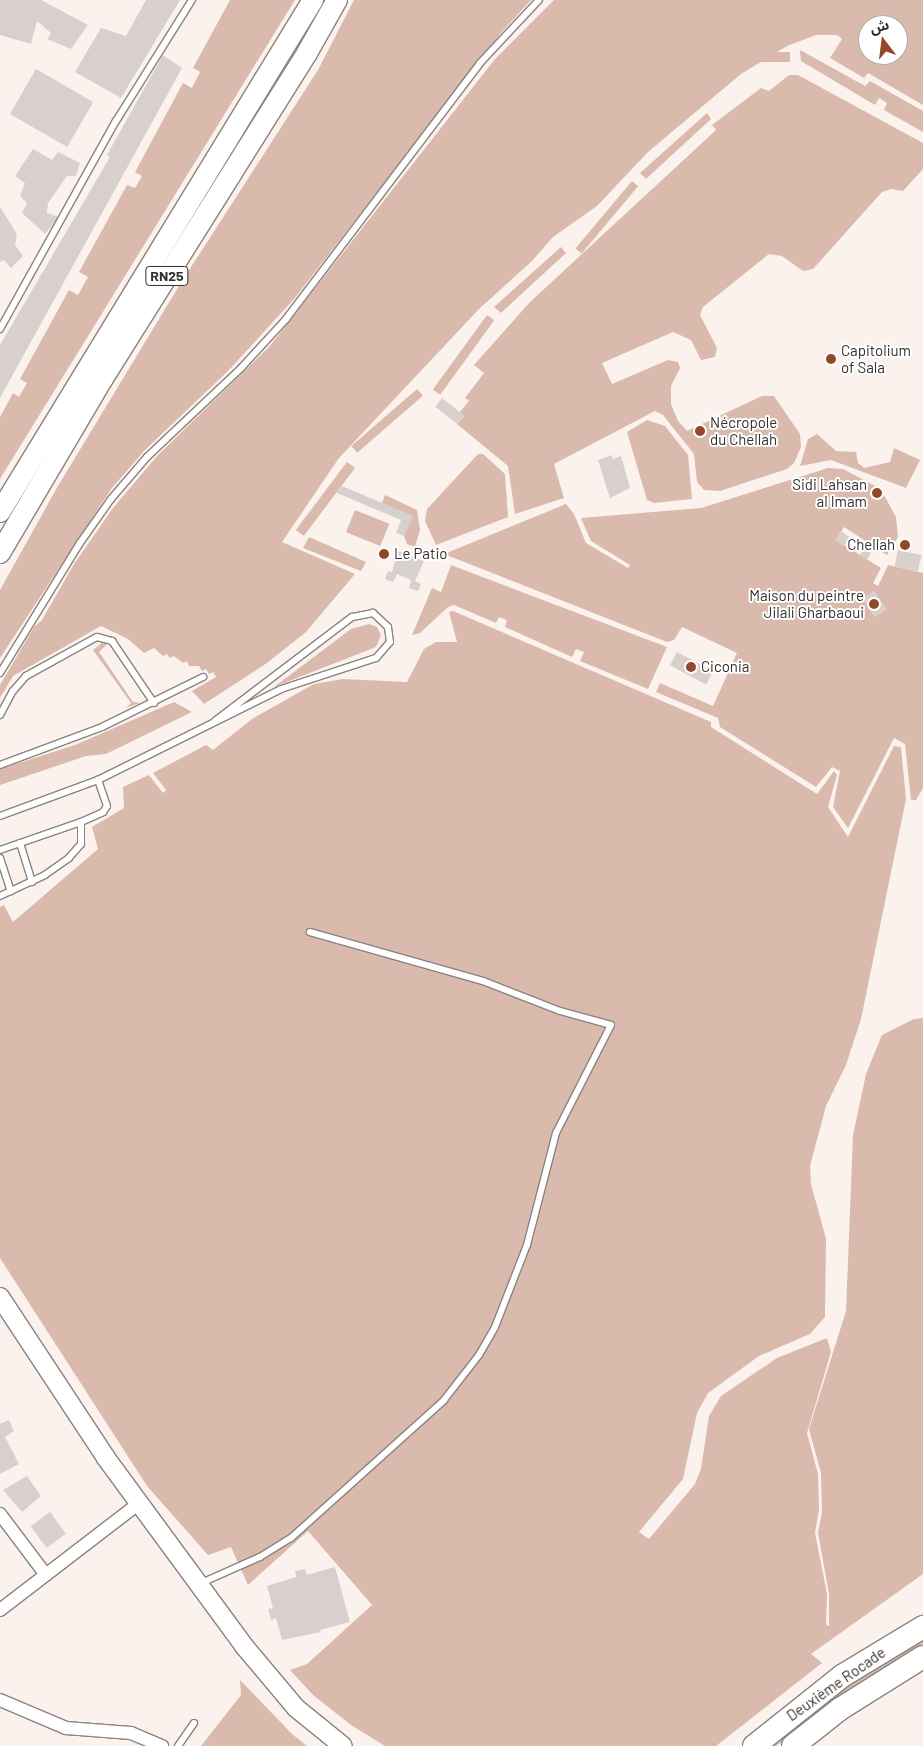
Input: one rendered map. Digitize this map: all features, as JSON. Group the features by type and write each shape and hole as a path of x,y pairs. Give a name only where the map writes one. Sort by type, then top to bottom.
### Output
{"highway":[{"name":"Deuxième Rocade","path":"754,1744 842,1676 923,1627"},
{"name":"Deuxième Rocade","path":"793,1746 840,1709 923,1657"}],"main road":[{"name":"RN25","path":"0,512 314,0"},
{"name":"RN25","path":"0,553 102,380 308,53 337,0"}],"street":[{"path":"0,1297 138,1504 277,1688 343,1746"},
{"path":"0,1610 138,1504"},
{"path":"0,1514 46,1575"},
{"path":"0,1700 66,1728 131,1733 162,1746"}],"lane":[{"path":"0,329 116,121 192,0"},
{"path":"0,673 80,543 111,499 147,457 242,368 286,319 480,63 539,0"},
{"path":"0,816 98,780 215,720 281,689 376,658 390,642 388,627 373,614 352,616 215,720"},
{"path":"0,715 13,691 26,676 98,637 112,641 154,703"},
{"path":"0,765 84,735 154,703 203,676"},
{"path":"0,850 81,822 103,812 107,806 98,780"},
{"path":"0,896 32,882 57,867 79,847 81,822"},
{"path":"20,843 32,882"},
{"path":"0,858 11,892"},
{"path":"198,1584 260,1557 291,1538 440,1404 479,1355 495,1327 524,1254 556,1132 611,1025 560,1011 483,981 310,932"},
{"path":"178,1746 194,1723"}],"shaded area":[{"path":"230,0 295,0 0,479 0,417 13,393 19,397 27,383 20,379 69,290 78,295 88,277 79,272 127,185 135,188 142,176 135,172 183,83 192,88 200,72 193,68"},
{"path":"354,0 531,0 501,33 294,299 229,370 145,450 112,488 0,658 0,590 58,486 182,281 318,70"},
{"path":"554,0 923,0 923,105 868,73 864,78 830,58 842,39 837,35 816,35 787,46 741,74 648,152 597,206 553,237 532,261 479,309 339,458 282,542 355,574 306,632 267,663 204,704 192,691 216,677 213,672 209,674 206,669 202,671 199,666 189,666 187,661 183,663 174,656 170,658 167,654 163,656 154,648 144,653 128,639 101,626 13,676 0,698 0,685 34,627 42,620 74,564 113,508 157,456 269,347 495,59"},
{"path":"800,50 865,86 870,81 923,111 923,132 884,110 887,103 879,98 875,105 801,61"},
{"path":"698,52 790,52 790,62 698,62"},
{"path":"789,75 798,75 923,143 923,169 903,191 891,189 882,192 813,269 803,271 782,256 769,254 703,307 700,315 717,348 715,357 701,360 691,340 673,332 602,363 612,384 668,360 678,362 680,368 671,386 671,404 678,421 687,431 762,396 774,396 800,434 801,447 794,463 787,469 720,491 704,490 697,482 694,454 663,415 655,411 554,464 564,498 515,514 508,466 457,424 464,416 460,412 469,401 465,398 484,373 474,365 529,303 716,130 712,125 761,88 769,91"},
{"path":"707,113 711,119 646,179 640,173"},
{"path":"632,181 638,186 582,254 575,248"},
{"path":"561,247 566,253 501,313 494,307"},
{"path":"487,315 494,320 440,395 433,389"},
{"path":"417,389 423,396 357,453 351,446"},
{"path":"647,420 665,426 688,455 692,499 654,503 647,500 627,432"},
{"path":"817,434 836,451 856,452 858,463 864,468 890,462 894,448 920,460 906,488 831,460 800,466 808,439"},
{"path":"478,454 483,454 505,474 508,517 436,545 425,521 427,509"},
{"path":"347,462 355,468 304,536 296,530"},
{"path":"828,468 843,469 877,487 870,492 877,500 884,495 896,517 898,537 887,555 844,527 836,540 881,568 873,583 878,586 888,565 923,573 923,788 916,800 911,800 905,744 894,738 848,828 833,807 840,771 832,767 816,787 720,727 718,718 656,692 660,683 713,706 737,653 682,627 674,640 667,642 444,554 566,504 574,514 586,543 628,568 630,565 591,541 581,518 701,508","holes":["874,592 886,609 875,617 863,599"]},
{"path":"385,495 417,510 420,530 415,547 407,544 404,536 412,516 382,503"},
{"path":"355,510 389,524 380,546 346,532"},
{"path":"309,537 366,562 361,571 303,548"},
{"path":"451,565 667,647 648,689 580,661 584,652 576,649 572,657 505,627 507,620 499,617 496,623 454,605 448,607 420,633 412,635 432,588 441,592"},
{"path":"453,611 711,722 711,727 817,794 834,771 837,775 828,807 848,837 894,746 901,747 906,799 861,1019 846,1065 826,1106 810,1166 811,1184 826,1239 825,1317 810,1334 759,1356 708,1393 697,1413 683,1479 639,1532 649,1539 695,1484 701,1469 709,1416 721,1396 777,1358 827,1338 831,1352 807,1433 818,1474 819,1509 815,1533 827,1594 826,1625 829,1626 829,1594 818,1533 822,1512 821,1473 809,1429 846,1311 853,1135 866,1074 882,1035 914,1019 923,1018 923,1574 811,1654 822,1663 716,1746 385,1746 351,1725 313,1695 290,1670 307,1664 372,1605 308,1531 248,1585 231,1547 208,1555 147,1486 0,1258 0,907 4,905 13,922 98,849 92,827 124,808 123,787 149,775 163,793 166,790 153,773 206,745 213,750 252,719 314,684 343,679 407,682 424,649 436,642 457,642 449,612"},
{"path":"369,624 377,627 381,635 376,647 274,687 351,629"},
{"path":"102,643 107,644 99,652 133,702 140,703 126,708 131,703 93,650"},
{"path":"174,702 192,712 106,754 86,756 0,785 0,769 75,745"},
{"path":"923,1639 923,1644 862,1681 776,1746 770,1746 830,1698"},
{"path":"240,1680 292,1734 307,1746 201,1746 241,1695"}],"building":[{"path":"0,0 41,0 88,25 71,49 47,39 51,33 37,21 31,44 0,35"},
{"path":"146,0 180,0 121,98 75,72 101,28 126,36"},
{"path":"163,55 182,68 0,398 0,345 110,157 107,155"},
{"path":"36,69 93,102 67,147 10,114"},
{"path":"33,149 52,160 58,152 80,163 76,176 67,176 48,203 47,213 59,217 45,234 22,213 27,203 20,196 25,183 15,176"},
{"path":"0,207 17,234 15,245 23,256 11,268 4,260 0,262"},
{"path":"442,398 464,415 457,424 435,407"},
{"path":"612,455 613,459 621,456 630,488 610,498 598,460"},
{"path":"342,486 413,516 404,536 396,533 401,520 337,493"},
{"name":"Sidi Lahsan al Imam","path":"877,487 884,495 877,500 870,492"},
{"path":"841,531 850,537 844,546 835,540"},
{"path":"864,548 871,553 867,560 860,555"},
{"path":"898,550 921,555 918,572 894,567"},
{"path":"398,551 424,561 415,581 421,584 418,591 409,588 411,580 397,574 393,582 385,579 388,571 392,572"},
{"name":"Maison du peintre Jilali Gharbaoui","path":"874,591 886,609 875,617 862,599"},
{"path":"677,652 713,671 706,684 670,665"},
{"path":"9,1420 14,1431 5,1437 19,1464 0,1474 0,1424"},
{"path":"27,1476 41,1496 22,1512 3,1490"},
{"path":"50,1512 66,1534 46,1548 31,1526"},
{"path":"335,1567 350,1622 320,1630 321,1632 282,1640 276,1618 271,1620 268,1609 273,1608 267,1586 296,1577 295,1571 305,1569 307,1575"}],"place":[{"name":"Capitolium of Sala","path":"831,359"},
{"name":"Nécropole du Chellah","path":"700,431"},
{"name":"Sidi Lahsan al Imam","path":"877,493"},
{"name":"Chellah","path":"905,545"},
{"name":"Le Patio","path":"384,554"},
{"name":"Maison du peintre Jilali Gharbaoui","path":"874,604"},
{"name":"Ciconia","path":"691,667"}]}
